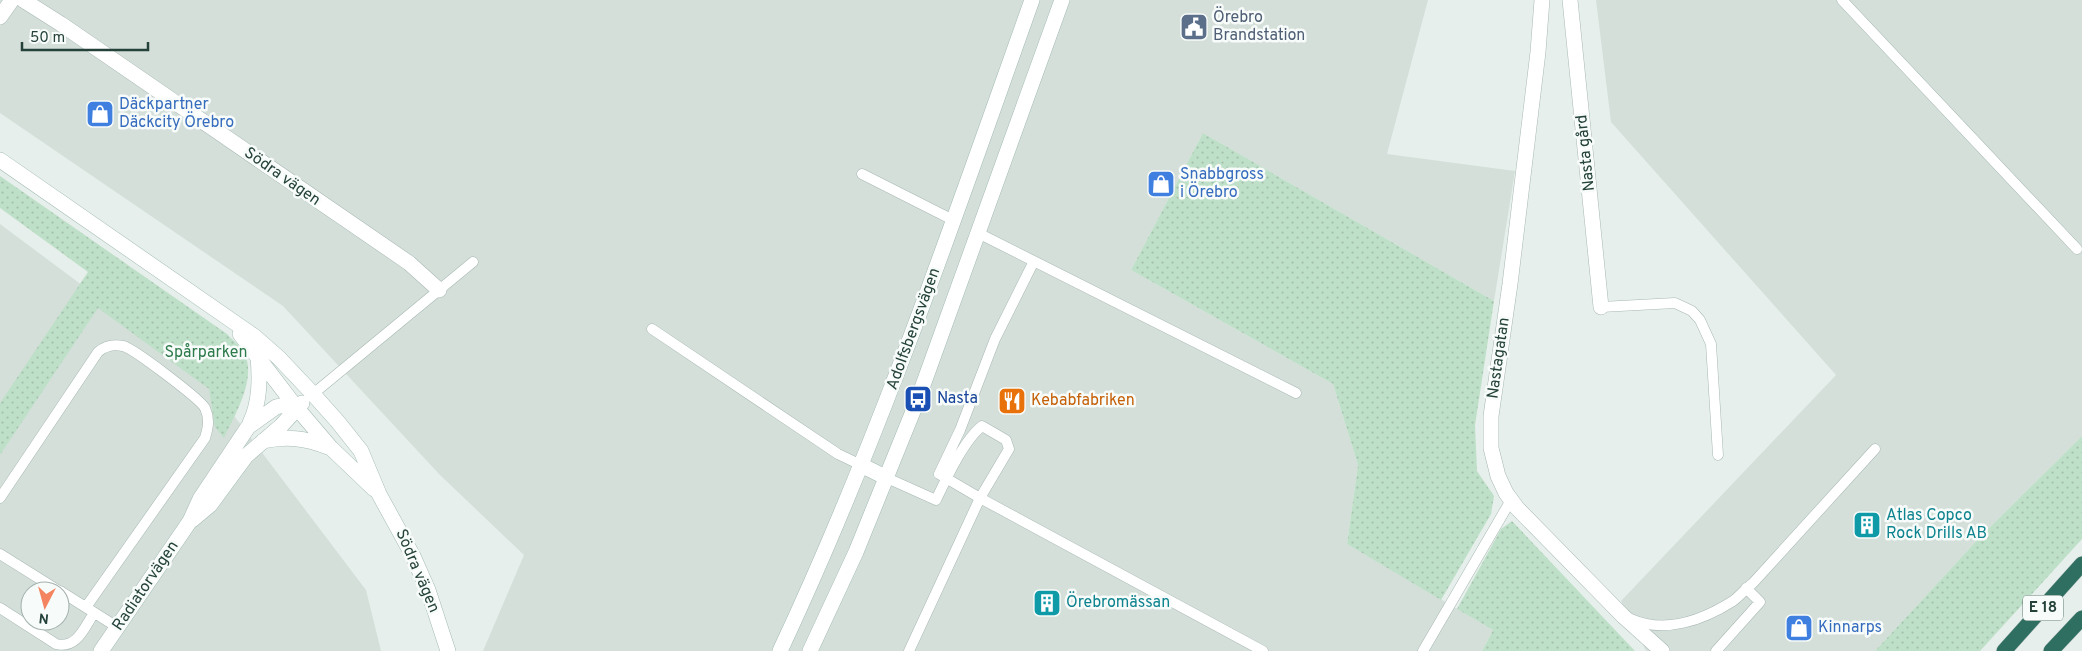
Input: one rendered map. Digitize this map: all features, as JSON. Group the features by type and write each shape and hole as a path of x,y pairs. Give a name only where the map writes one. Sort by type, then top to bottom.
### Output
{"highway":[{"name":"E 18","path":"2004,651 2082,564"},
{"name":"E 18","path":"2051,651 2082,618"}],"main road":[{"path":"0,17 12,0"},
{"name":"Södra vägen","path":"23,0 62,24 409,263 439,290"},
{"name":"Adolfsbergsvägen","path":"780,651 827,548 895,382 1032,0"},
{"name":"Adolfsbergsvägen","path":"810,651 887,478 1062,0"},
{"name":"Nastagatan","path":"1542,0 1537,62 1510,284 1491,416 1491,448 1498,476 1511,500 1533,525 1623,616 1662,651"},
{"name":"Nasta gård","path":"1570,0 1602,307"},
{"name":"Södra vägen","path":"0,160 254,336 279,358 313,394 360,451 379,494 413,556 428,590 448,651"},
{"path":"953,220 978,233"},
{"name":"Södra vägen","path":"224,316 258,356 296,408 331,448 379,494"},
{"path":"248,427 258,402 260,374 258,356"},
{"path":"296,408 313,394"},
{"name":"Radiatorvägen","path":"101,651 190,521 200,499 248,427 276,407 284,405 296,408 287,421 261,442 241,463 210,505 190,521"},
{"path":"261,442 297,437 331,448"},
{"path":"861,465 887,478"}],"lane":[{"path":"1842,0 2077,249"},
{"path":"862,174 953,220"},
{"path":"978,233 1296,393"},
{"path":"1034,261 995,339 960,430 939,474 1263,651"},
{"path":"313,394 473,262"},
{"path":"1602,307 1675,303 1692,311 1700,320 1711,344 1718,455"},
{"path":"652,329 838,454 861,465"},
{"path":"0,498 98,352 104,347 117,346 129,348 200,401 208,416 205,438 90,610 75,641 62,645 56,644 0,608"},
{"path":"887,478 936,500 974,432 982,426 1006,440 1009,449 980,498 909,651"},
{"path":"1623,616 1643,625 1677,625 1702,617 1734,600 1875,450"},
{"path":"1423,651 1511,500"},
{"path":"2,559 42,581"},
{"path":"1716,651 1760,602 1746,588"},
{"path":"70,597 117,627"}],"shaded area":[{"path":"0,0 1428,0 1387,154 1515,171 1494,301 1203,133 1131,270 1333,384 1358,465 1347,544 1493,630 1482,651 483,651 524,555 440,475 283,306 0,113"},
{"path":"1596,0 2082,0 2082,436 1980,537 1875,651 1646,651 1621,601 1836,375 1611,122"},
{"path":"0,224 204,376 366,590 381,651 0,651"}],"green space":[{"path":"1203,133 1494,301 1475,425 1477,471 1494,496 1491,514 1441,600 1347,544 1358,465 1333,384 1131,270"},
{"name":"Spårparken","path":"0,176 227,334 242,349 248,364 246,386 243,397 224,438 215,427 209,389 98,308 0,455 0,403 88,272 0,208"},
{"path":"2082,436 2082,539 1980,651 1875,651 1980,537"},
{"path":"1512,521 1635,651 1482,651 1493,630 1457,609 1501,529"}],"place":[{"name":"Örebro Brandstation","path":"1194,27"},
{"name":"Däckpartner Däckcity Örebro","path":"100,114"},
{"name":"Snabbgross i Örebro","path":"1161,184"},
{"name":"Nasta","path":"918,399"},
{"name":"Kebabfabriken","path":"1012,401"},
{"name":"Atlas Copco Rock Drills AB","path":"1867,525"},
{"name":"Örebromässan","path":"1047,603"},
{"name":"Kinnarps","path":"1799,628"}]}
